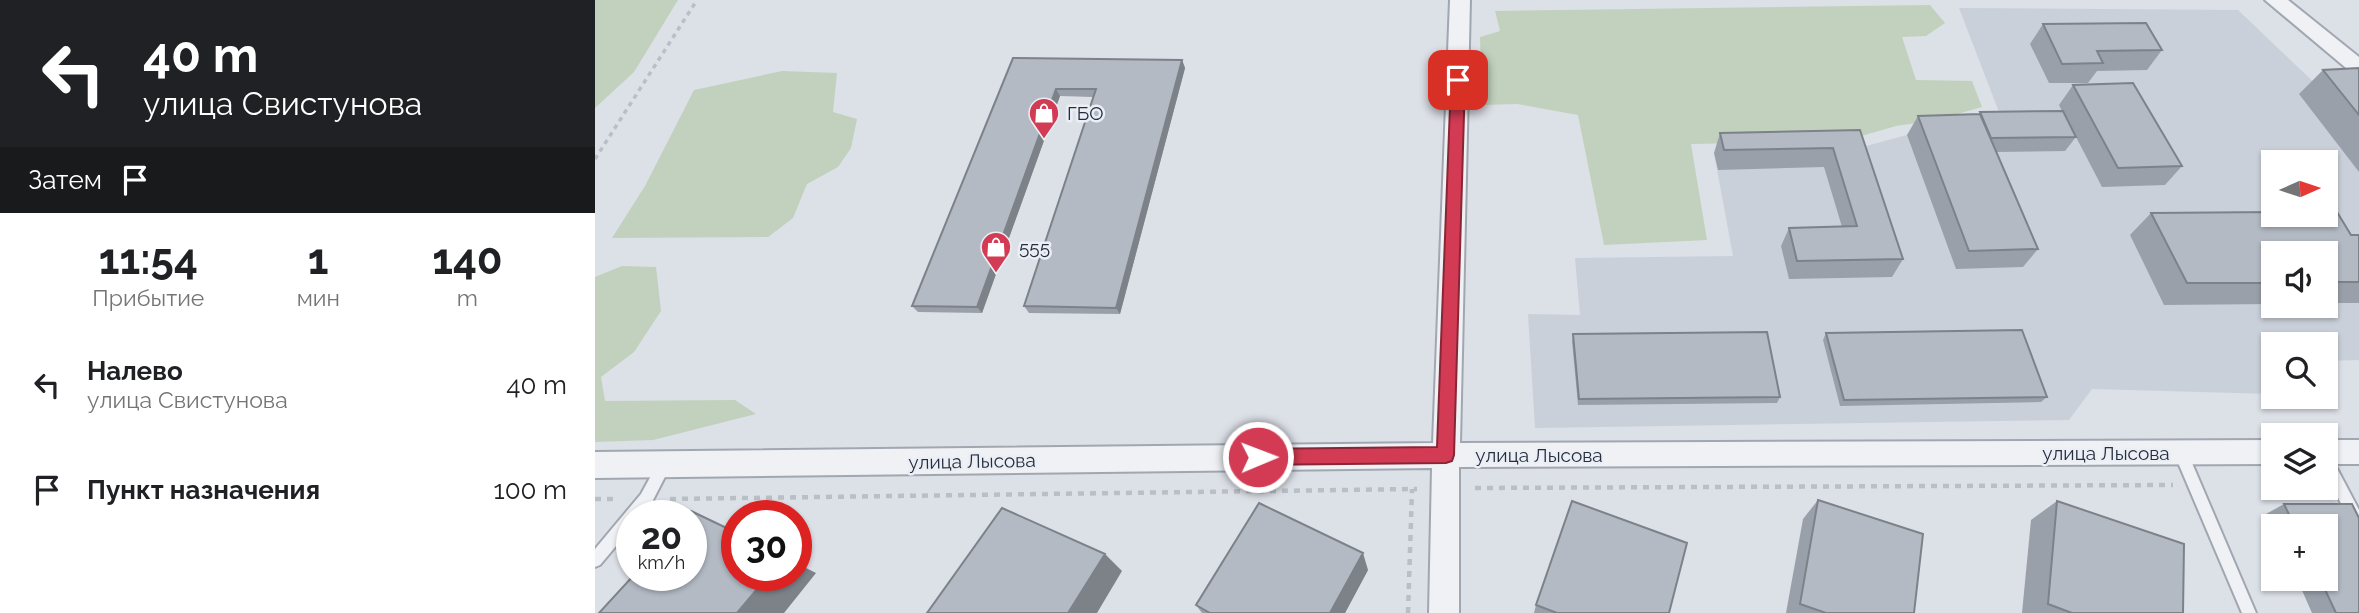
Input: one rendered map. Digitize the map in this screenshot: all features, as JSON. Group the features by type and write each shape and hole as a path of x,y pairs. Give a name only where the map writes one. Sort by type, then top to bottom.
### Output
{"street":[{"path":"1444,613 1445,489 1461,0"},
{"path":"2275,0 2359,68"},
{"name":"улица Лысова","path":"595,465 1446,455 2261,452"},
{"path":"2338,452 2359,452"}],"lane":[{"path":"2181,453 2249,613"},
{"path":"595,560 646,499 664,464"},
{"path":"2338,484 2359,524"}],"path":[{"path":"595,159 697,0"},
{"path":"595,499 1412,489 2195,485"},
{"path":"1408,613 1412,489"}],"shaded area":[{"path":"1959,8 2238,10 2324,92 2359,107 2359,360 2338,361 2338,332 2261,332 2261,394 2092,389 2069,420 1535,428 1528,314 1580,315 1575,258 1733,256 1714,153 1851,150 1907,135 1967,134 2004,125"}],"green space":[{"path":"595,0 678,0 634,72 595,108"},
{"path":"1930,5 1945,23 1926,36 1902,37 1916,80 1972,81 1982,107 1936,120 1896,126 1844,141 1691,144 1707,240 1604,245 1578,115 1517,104 1482,105 1480,37 1500,31 1495,11"},
{"path":"782,71 837,73 833,112 857,119 851,148 838,167 807,184 793,218 768,237 612,238 645,186 694,90"},
{"path":"622,266 656,267 661,311 634,352 601,377 605,401 735,400 756,414 653,440 595,442 595,277"}],"building":[{"path":"2146,23 2162,50 2097,51 2103,63 2062,64 2043,24"},
{"path":"1013,58 1182,60 1116,308 1024,306 1096,89 1056,89 977,307 912,306"},
{"path":"2359,68 2359,115 2323,70"},
{"path":"2133,83 2182,166 2118,168 2073,85"},
{"path":"2063,111 2076,137 1991,138 1980,112"},
{"path":"1980,114 2038,249 1969,251 1918,116"},
{"path":"1860,130 1903,259 1797,261 1789,228 1857,226 1833,148 1724,150 1720,133"},
{"path":"2261,212 2261,228 2338,228 2338,214 2351,235 2359,235 2359,282 2338,282 2338,241 2261,241 2261,283 2187,283 2151,213"},
{"path":"2022,330 2047,397 1844,400 1826,333"},
{"path":"1767,332 1780,397 1579,399 1573,334"},
{"path":"1818,500 1923,534 1914,613 1826,613 1800,604"},
{"path":"1572,501 1687,543 1669,613 1557,613 1536,605"},
{"path":"2057,501 2184,544 2183,613 2072,613 2048,604"},
{"path":"1259,503 1363,553 1330,613 1210,613 1196,605"},
{"path":"2284,504 2352,504 2359,518 2359,613 2336,613 2326,591 2338,591 2338,514 2289,514"},
{"path":"1002,508 1105,554 1068,613 927,613"},
{"path":"707,519 721,525 721,591 755,591 737,613 599,613 619,591 707,591"}],"place":[{"name":"ГБО","path":"1044,140"},
{"name":"555","path":"996,274"}],"route":[{"path":"1258,457 1446,455 1458,80"}]}
